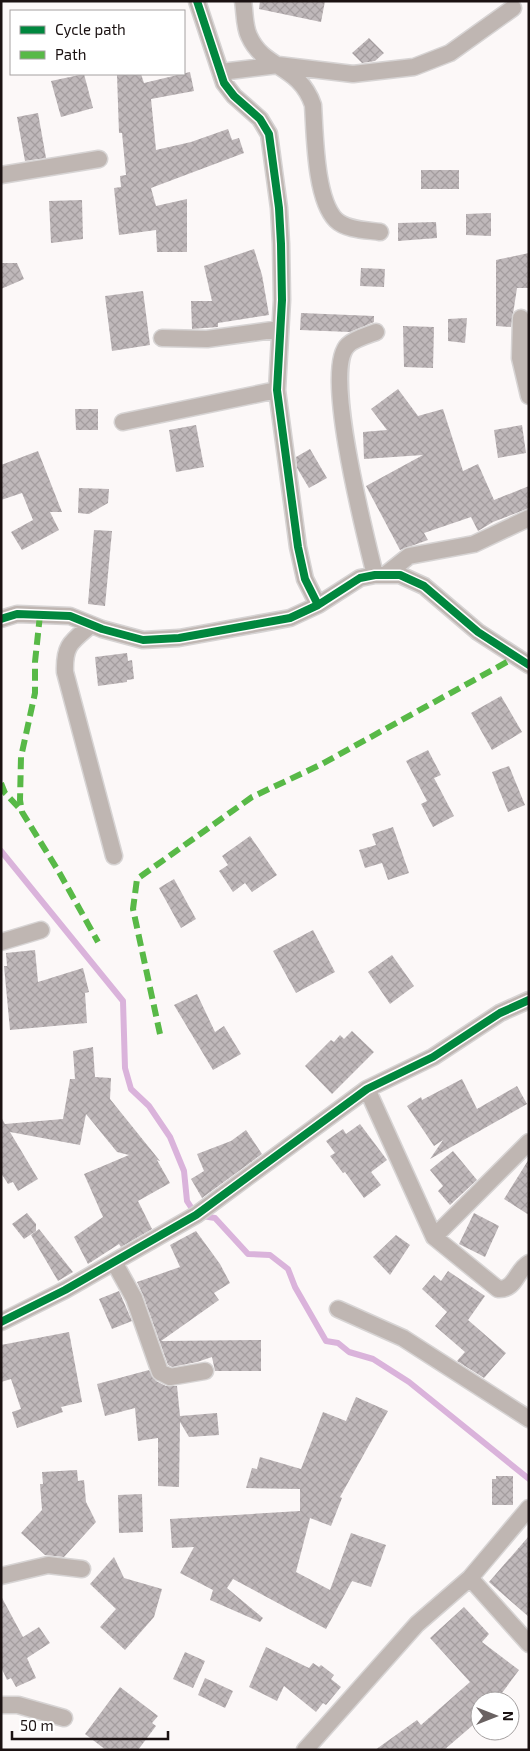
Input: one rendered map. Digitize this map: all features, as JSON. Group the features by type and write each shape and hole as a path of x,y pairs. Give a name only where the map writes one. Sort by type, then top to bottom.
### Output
{"street":[{"path":"197,1 224,84 234,96 260,119 269,134 280,226 280,329 276,390 298,547 305,579 318,606"},
{"path":"243,1 248,34 262,55 298,78 309,94 313,105 322,192 333,215 337,221 348,226 380,232"},
{"path":"221,72 278,65 353,74 414,67 450,54 513,8"},
{"path":"1,175 99,159"},
{"path":"521,318 520,358 529,396"},
{"path":"162,338 207,340 280,329"},
{"path":"376,332 348,345 341,357 340,374 345,444 380,575"},
{"path":"123,422 276,390"},
{"path":"380,575 409,556 474,544 529,518"},
{"path":"1,620 17,614 70,616 91,625 143,640 178,638 290,618 318,606 360,578 400,575 424,586 478,632 529,665"},
{"path":"91,625 72,642 65,653 65,672 114,856"},
{"path":"1,942 41,930"},
{"path":"1,1322 65,1290 196,1215 367,1088 432,1057 500,1013 529,1000"},
{"path":"367,1088 434,1237 498,1289 507,1289 511,1286 525,1265 529,1263"},
{"path":"434,1237 529,1142"},
{"path":"114,1262 134,1298 160,1372 170,1377 205,1371"},
{"path":"338,1309 403,1338 529,1419"},
{"path":"305,1750 417,1624 470,1578 529,1508"},
{"path":"1,1576 48,1565 82,1570"},
{"path":"470,1578 529,1644"},
{"path":"1,1705 18,1705 64,1718"}],"building":[{"path":"260,1 325,1 321,22 259,9"},
{"path":"369,38 384,53 375,61 362,63 352,53"},
{"path":"190,72 194,91 151,99 156,150 191,142 228,129 232,140 239,138 244,153 151,188 156,206 187,199 187,252 157,252 156,230 119,235 114,188 121,187 120,176 126,175 122,133 119,133 117,75 141,75 144,83 185,75 185,73"},
{"path":"84,75 93,108 61,117 51,81"},
{"path":"38,113 46,158 25,161 17,117"},
{"path":"421,170 459,170 459,189 421,189"},
{"path":"82,200 83,239 51,243 49,201"},
{"path":"491,213 491,236 466,235 466,214"},
{"path":"436,222 437,238 398,241 398,223"},
{"path":"254,249 262,275 269,315 218,323 218,327 192,329 191,301 212,301 204,266"},
{"path":"529,253 529,288 517,288 511,327 496,326 496,260"},
{"path":"1,263 17,263 24,279 1,289"},
{"path":"361,268 385,269 384,287 360,286"},
{"path":"143,291 150,345 112,351 105,296"},
{"path":"301,313 374,316 374,322 350,332 300,330"},
{"path":"467,318 465,343 448,341 448,319"},
{"path":"403,326 434,327 433,368 404,367"},
{"path":"398,389 418,416 443,409 463,471 478,464 494,500 529,486 529,508 493,522 478,531 471,517 424,533 428,540 400,550 366,486 423,455 364,459 363,432 387,430 371,409"},
{"path":"75,409 98,409 98,430 76,430"},
{"path":"196,425 204,467 176,472 169,430"},
{"path":"522,425 526,453 498,458 494,430"},
{"path":"310,449 327,478 309,488 297,468 296,457"},
{"path":"38,451 62,512 50,512 59,530 22,550 11,532 33,520 22,493 1,500 1,465"},
{"path":"79,488 109,489 108,503 89,514 78,513"},
{"path":"94,530 112,531 105,606 88,604"},
{"path":"127,653 128,661 132,660 134,679 127,680 127,682 98,686 95,657"},
{"path":"501,696 522,732 492,750 471,713"},
{"path":"428,750 441,775 434,778 454,816 433,827 421,804 427,801 406,761"},
{"path":"509,766 525,805 508,812 492,772"},
{"path":"393,827 409,873 388,880 382,863 365,868 359,850 376,845 372,834"},
{"path":"250,836 277,875 252,892 245,883 233,892 219,871 228,865 222,856"},
{"path":"174,879 196,919 181,928 159,888"},
{"path":"313,930 335,972 296,993 273,951"},
{"path":"35,950 38,982 83,968 89,992 85,993 87,1023 10,1030 4,966 7,966 6,953"},
{"path":"392,955 414,986 390,1004 368,972"},
{"path":"197,994 215,1032 224,1026 241,1054 213,1070 174,1005"},
{"path":"352,1031 374,1052 332,1094 305,1066 331,1040 334,1042 340,1035 344,1039"},
{"path":"93,1047 95,1077 111,1078 110,1099 160,1161 157,1160 170,1183 138,1201 152,1229 121,1247 119,1244 88,1264 74,1237 103,1217 84,1174 129,1155 117,1152 86,1114 80,1145 10,1132 38,1179 18,1191 13,1182 8,1184 1,1173 1,1117 5,1124 63,1119 70,1079 75,1079 73,1051"},
{"path":"462,1079 477,1109 517,1086 527,1104 430,1159 443,1140 434,1146 407,1106 421,1097 422,1100"},
{"path":"360,1124 387,1160 371,1172 381,1185 364,1198 345,1172 343,1173 330,1156 335,1153 326,1141 343,1129 346,1134"},
{"path":"246,1130 262,1154 202,1198 191,1179 204,1171 197,1154 231,1141"},
{"path":"453,1151 477,1180 450,1205 438,1191 443,1186 430,1170"},
{"path":"529,1159 529,1215 504,1199"},
{"path":"27,1213 36,1224 36,1231 24,1239 12,1224"},
{"path":"474,1213 499,1226 485,1257 459,1244"},
{"path":"39,1229 73,1272 58,1281 31,1235"},
{"path":"196,1231 220,1264 230,1283 214,1293 219,1300 161,1341 261,1340 261,1371 215,1371 212,1357 172,1367 168,1365 137,1282 180,1267 170,1245"},
{"path":"396,1235 410,1245 390,1275 373,1257"},
{"path":"448,1271 485,1296 468,1320 506,1353 484,1378 457,1361 465,1352 435,1326 447,1312 422,1289 434,1275 441,1281"},
{"path":"119,1291 132,1321 112,1329 99,1299"},
{"path":"69,1332 82,1402 61,1407 63,1412 17,1428 12,1412 21,1409 11,1379 1,1382 1,1345"},
{"path":"149,1370 156,1381 166,1386 177,1386 180,1416 217,1413 219,1435 189,1437 180,1422 179,1487 158,1486 158,1438 138,1441 135,1408 105,1416 97,1384"},
{"path":"356,1397 388,1411 340,1497 342,1498 331,1526 310,1518 296,1572 330,1590 351,1533 386,1545 371,1587 352,1581 326,1629 233,1579 227,1588 263,1618 260,1622 210,1600 213,1590 180,1573 194,1547 172,1548 170,1519 300,1511 300,1489 246,1488 252,1468 257,1469 260,1457 301,1469 323,1412 346,1421"},
{"path":"77,1470 78,1481 84,1480 86,1502 96,1522 64,1557 45,1555 21,1533 42,1510 40,1484 43,1484 42,1472"},
{"path":"496,1476 513,1476 513,1505 492,1505 492,1479 496,1479"},
{"path":"142,1494 143,1532 119,1533 118,1495"},
{"path":"529,1536 529,1617 489,1582"},
{"path":"114,1557 124,1578 162,1589 154,1617 125,1650 100,1627 116,1609 90,1584"},
{"path":"1,1596 23,1637 39,1627 50,1643 27,1658 36,1678 16,1687 11,1678 7,1680 1,1667"},
{"path":"464,1607 489,1634 482,1642 519,1670 503,1691 470,1691 470,1728 444,1750 375,1750 417,1720 421,1725 470,1682 430,1638"},
{"path":"266,1647 309,1668 313,1663 319,1667 321,1665 334,1675 331,1679 341,1687 326,1705 323,1703 316,1712 284,1686 277,1701 249,1687"},
{"path":"185,1652 205,1661 193,1688 173,1679"},
{"path":"205,1678 233,1691 225,1708 198,1695"},
{"path":"120,1687 158,1716 152,1723 156,1726 138,1750 106,1750 85,1734"}],"waterway":[{"path":"1,851 123,1001 125,1068 131,1089 149,1106 170,1137 184,1171 187,1201 196,1215 215,1218 248,1254 270,1255 288,1269 295,1287 326,1341 338,1343 349,1352 373,1359 409,1382 529,1479"}],"marked path":[{"path":"40,615 35,662 35,693 21,757 20,800 22,812 59,872 98,942"},
{"path":"160,1034 133,909 137,879 252,797 320,765 516,657"},
{"path":"1,783 5,793 21,810"}],"cycle path":[{"path":"197,1 224,83 234,96 260,119 269,134 279,208 281,244 282,300 277,390 298,547 305,579 318,605"},
{"path":"1,619 17,614 70,616 102,629 143,640 179,638 290,618 318,605 360,578 375,575 400,575 424,586 478,632 529,665"},
{"path":"1,1322 65,1290 196,1215 367,1089 433,1057 500,1013 529,1000"}]}
